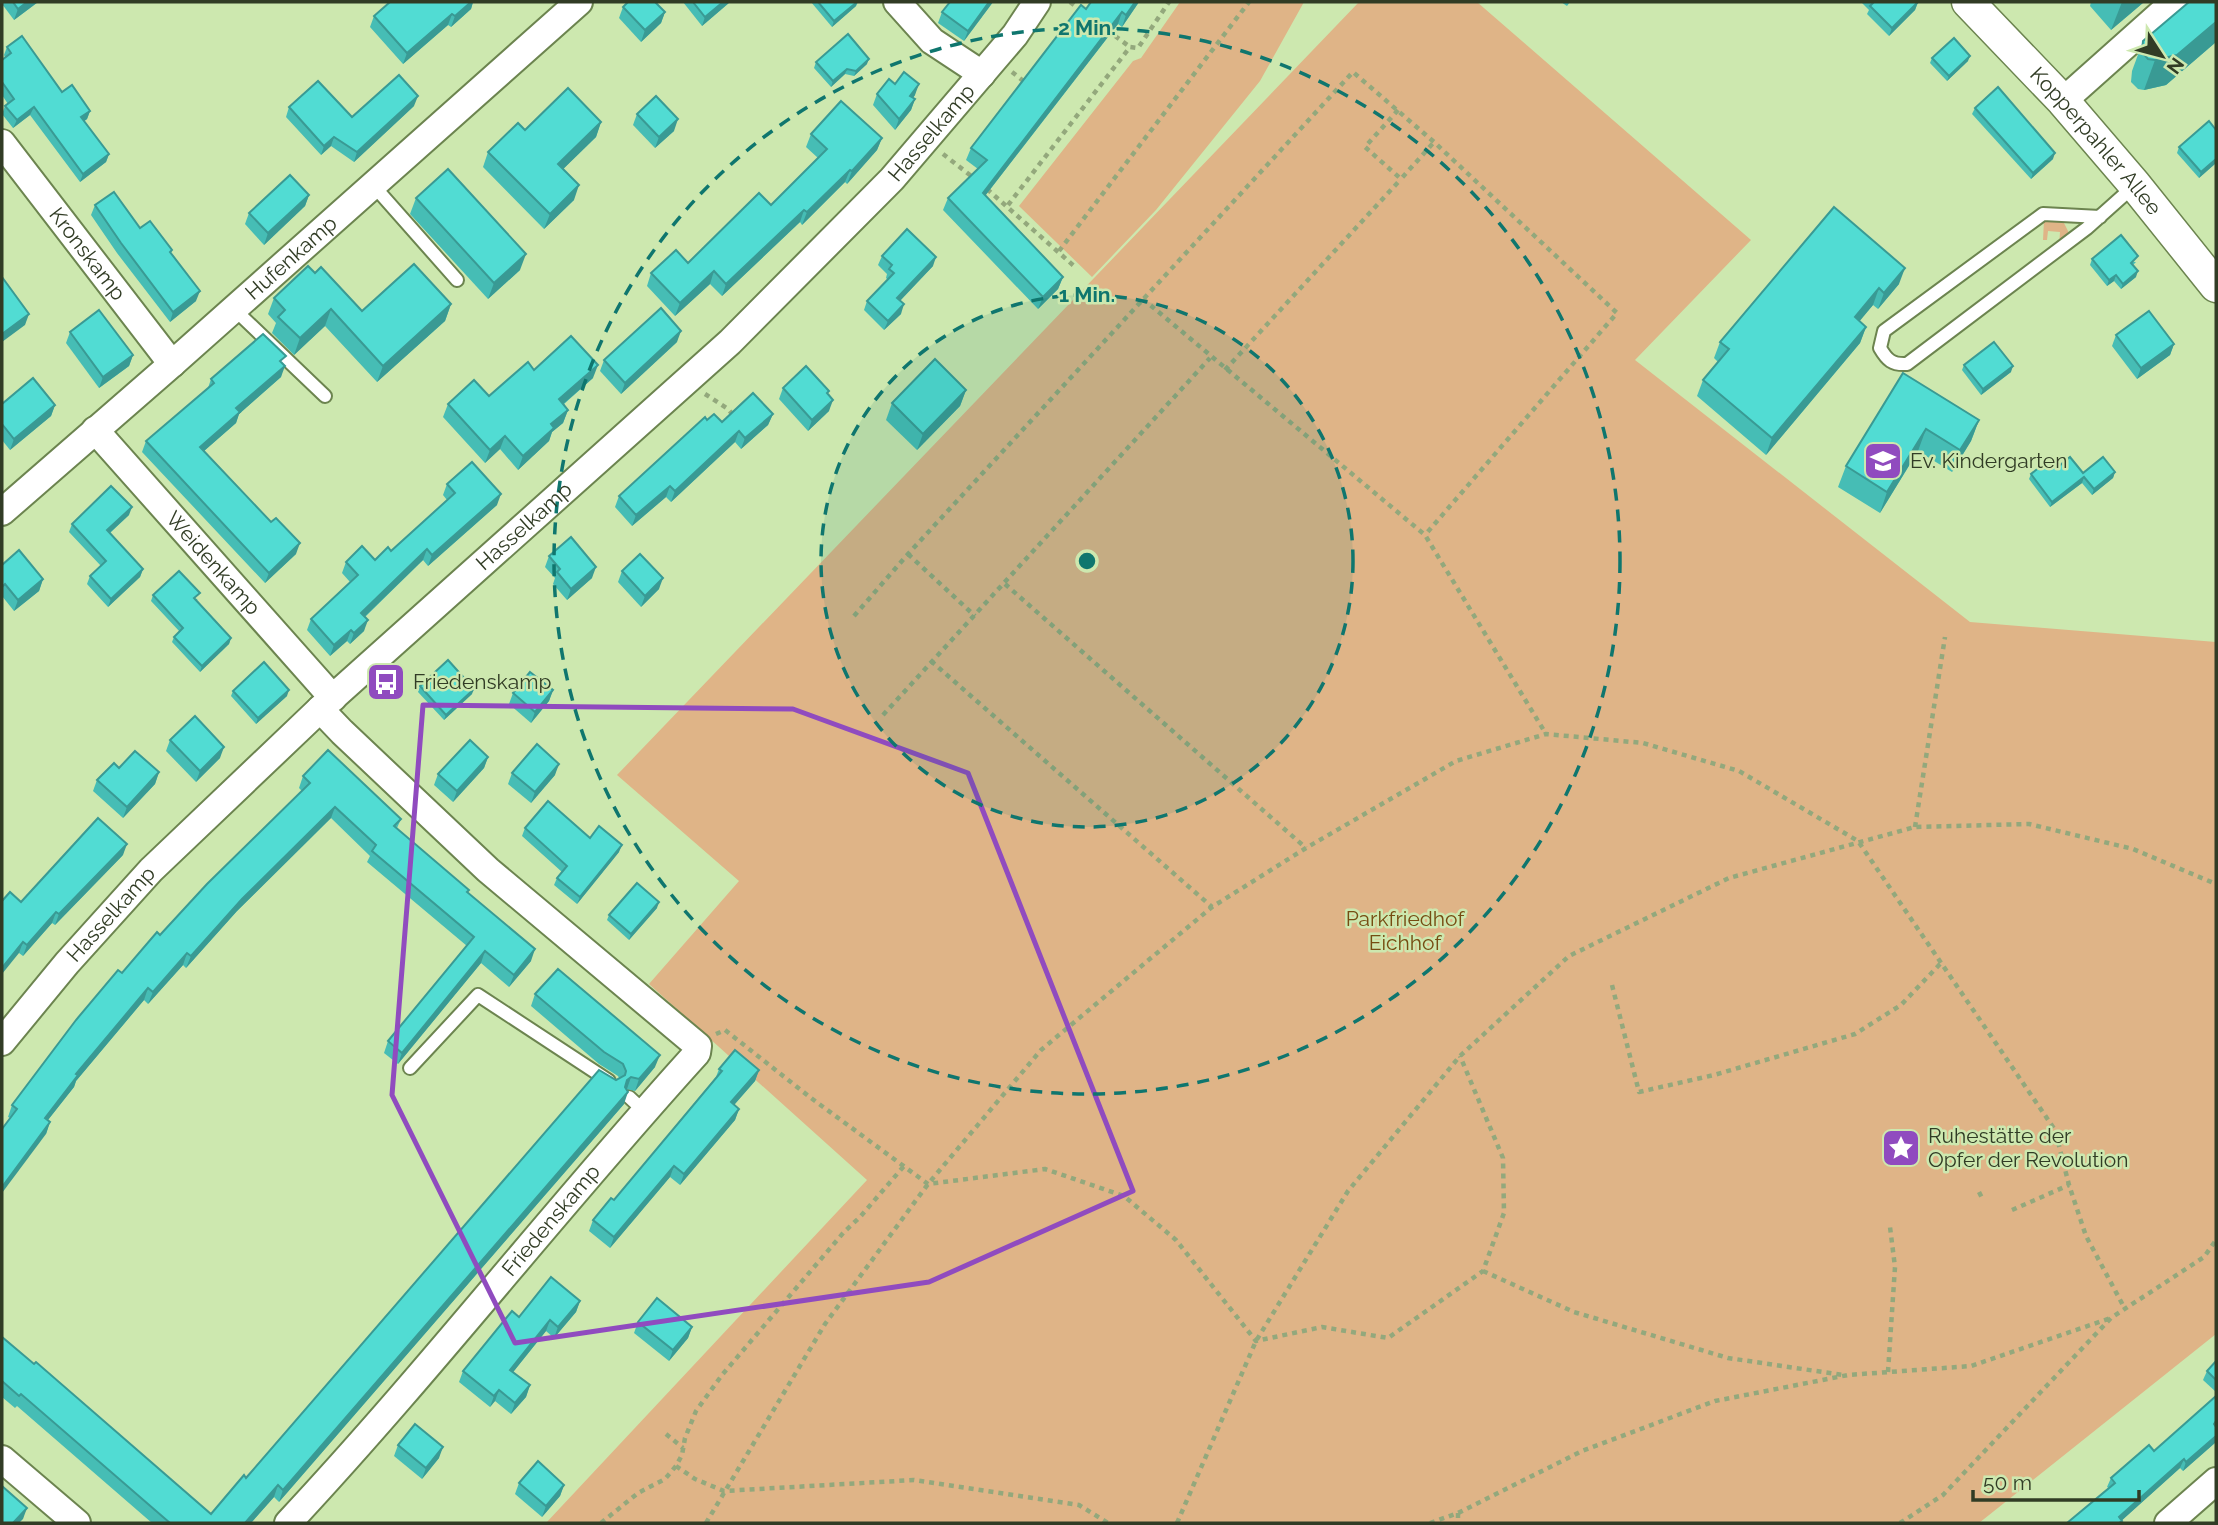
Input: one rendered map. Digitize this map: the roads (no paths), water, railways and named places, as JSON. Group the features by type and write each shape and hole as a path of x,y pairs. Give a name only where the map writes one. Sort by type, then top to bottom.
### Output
{"street":[{"name":"Hufenkamp","path":"2,512 579,2"},
{"path":"897,2 932,41 982,74"},
{"name":"Hasselkamp","path":"2,1042 67,963 151,870 326,704 730,342 892,179 1015,35 1037,2"},
{"name":"Kopperpahler Allee","path":"1968,2 2063,101 2216,286"},
{"path":"2063,101 2174,2"},
{"name":"Kronskamp","path":"2,143 172,364"},
{"name":"Weidenkamp","path":"95,430 326,704"},
{"name":"Friedenskamp","path":"288,1523 363,1444 637,1104 697,1053 698,1046 488,870 326,704"},
{"path":"2,1458 77,1523"},
{"path":"2168,1523 2216,1481"}],"lane":[{"path":"2100,217 2043,214 1885,331 1880,348 1887,360 1897,365 1907,364 2100,217 2135,185"},
{"path":"373,186 457,280"},
{"path":"234,309 325,396"},
{"path":"410,1068 478,995 613,1083"}],"place":[{"name":"Ev. Kindergarten","path":"1883,461"},
{"name":"Friedenskamp","path":"386,682"},
{"name":"Ruhestätte der Opfer der Revolution","path":"1901,1148"}],"park label":[{"name":"Parkfriedhof Eichhof","path":"1405,931"}]}
